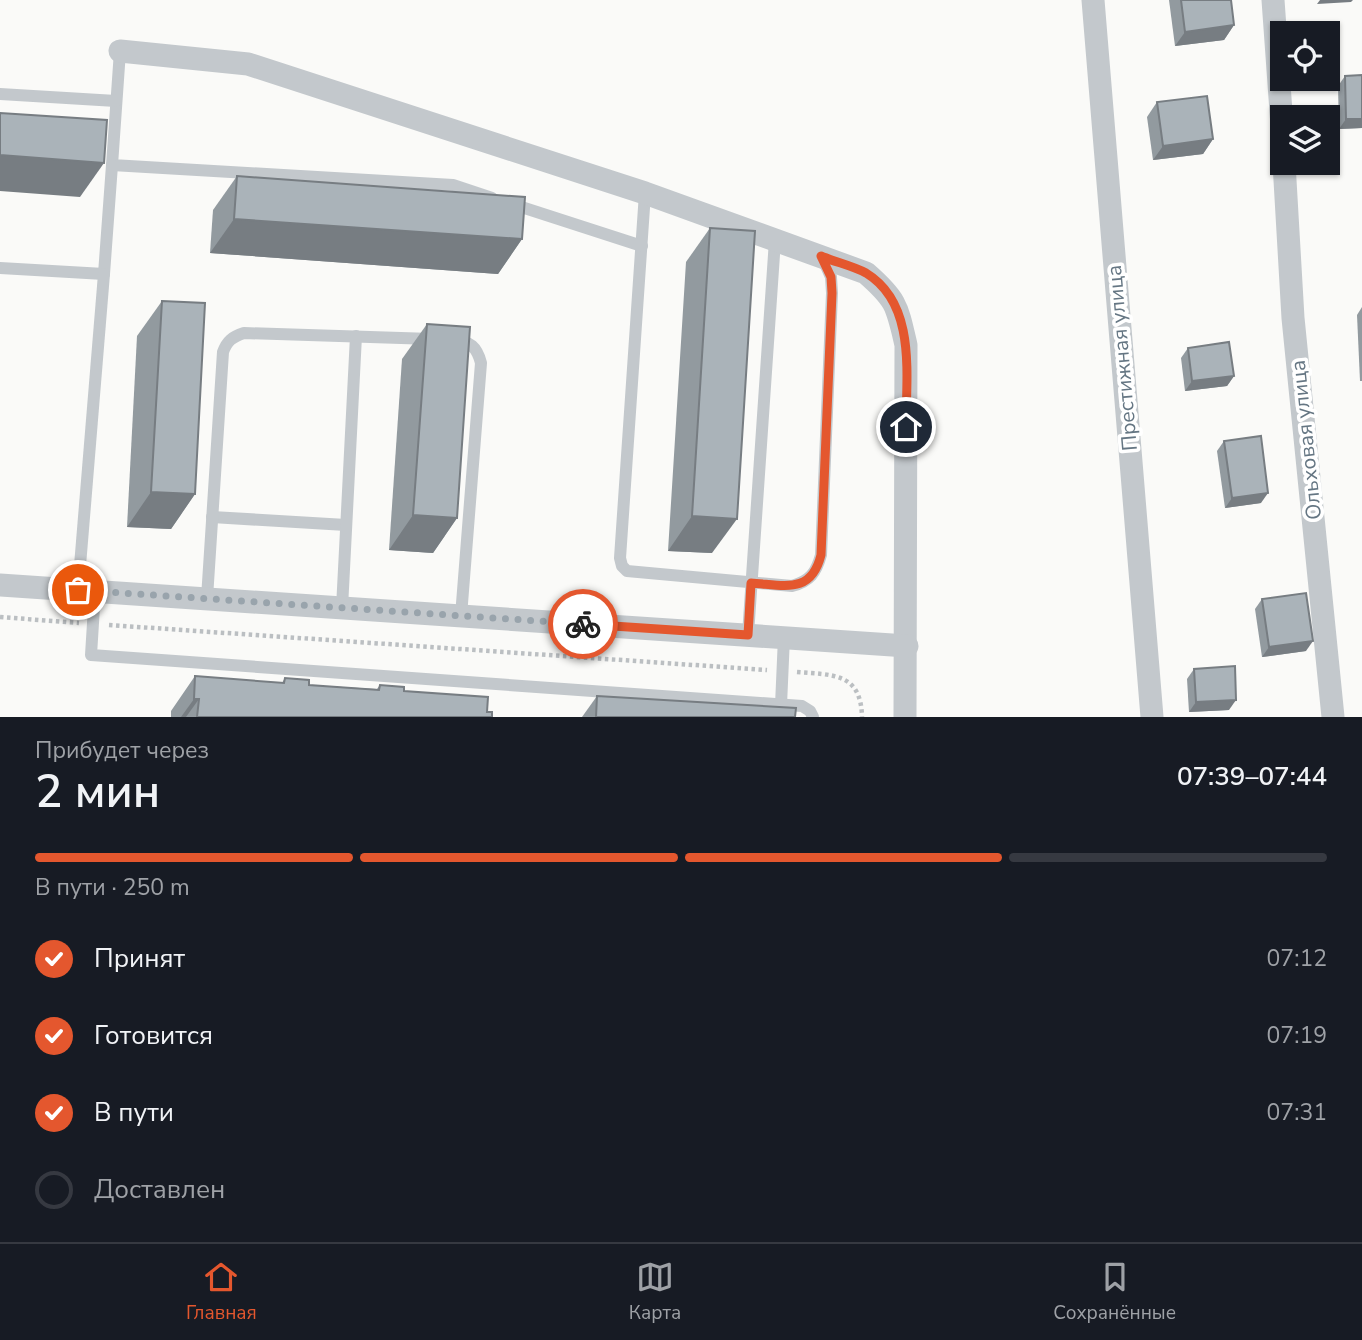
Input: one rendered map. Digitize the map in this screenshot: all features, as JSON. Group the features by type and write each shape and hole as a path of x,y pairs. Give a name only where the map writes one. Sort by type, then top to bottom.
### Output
{"street":[{"name":"Престижная улица","path":"1093,0 1152,717"},
{"path":"1273,0 1280,105"},
{"path":"120,51 248,64 645,193 866,273 884,288 897,306 906,345 905,717"},
{"name":"Ольховая улица","path":"1285,175 1293,318 1333,717"},
{"path":"0,585 907,646"}],"lane":[{"path":"120,51 86,590 93,624 91,655 802,706 810,711 813,717"},
{"path":"0,94 116,101"},
{"path":"112,165 453,186 642,246"},
{"path":"645,193 620,558 627,572 792,586 806,582 818,567 821,555 832,293 831,277 821,256"},
{"path":"748,635 775,240"},
{"path":"0,268 104,274"},
{"path":"207,598 223,352 226,344 233,337 244,333 462,340 473,345 481,363 461,616"},
{"path":"342,608 356,336"},
{"path":"212,517 346,525"},
{"path":"781,705 784,637"}],"path":[{"path":"0,617 829,674 846,679 857,690 862,702 862,717"}],"building":[{"path":"1181,0 1231,0 1234,25 1185,32"},
{"path":"1362,75 1362,119 1346,119 1345,76"},
{"path":"1207,96 1213,139 1163,146 1157,102"},
{"path":"0,113 107,120 104,163 0,155"},
{"path":"237,176 525,197 522,239 234,219"},
{"path":"710,228 755,231 737,519 692,516"},
{"path":"162,301 205,303 195,494 151,492"},
{"path":"427,324 470,327 457,518 413,515"},
{"path":"1229,342 1234,376 1192,381 1188,348"},
{"path":"1261,436 1268,493 1232,498 1224,441"},
{"path":"1306,593 1313,641 1269,647 1262,599"},
{"path":"1235,666 1236,700 1196,702 1194,669"},
{"path":"195,676 284,683 285,678 309,680 309,685 379,690 380,685 404,687 404,691 488,697 487,712 492,712 492,717 197,717 199,699 194,699"},
{"path":"597,696 796,708 795,717 596,717"}],"way so far":[{"path":"78,590 583,624"}],"route":[{"path":"583,624 748,635 751,583 792,586 806,582 813,576 821,555 832,293 831,277 821,256 866,273 884,288 897,306 906,345 906,427"}]}
